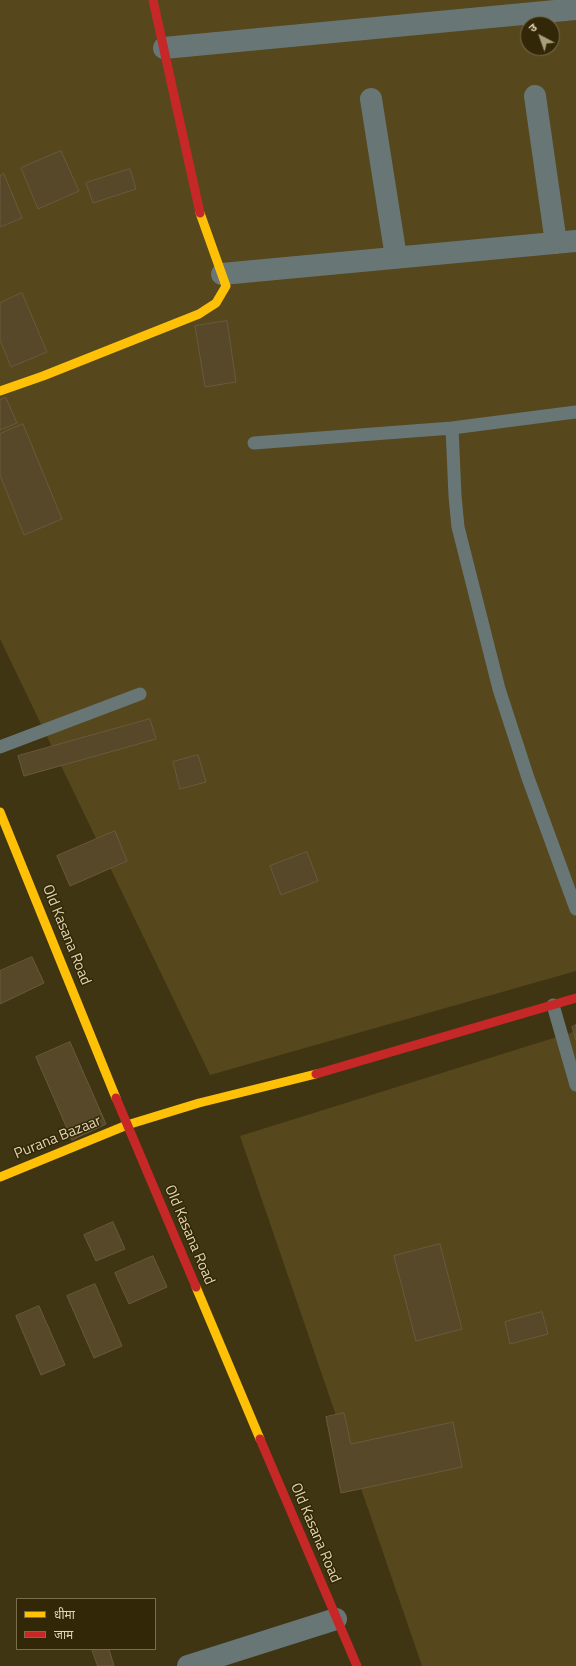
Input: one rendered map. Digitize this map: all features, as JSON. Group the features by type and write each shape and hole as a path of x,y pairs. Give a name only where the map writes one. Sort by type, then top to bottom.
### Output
{"street":[{"path":"0,391 44,376 199,314 215,306 223,294 226,286 198,207 153,0"},
{"path":"164,48 576,9"},
{"path":"222,274 566,242 535,96"},
{"path":"371,99 396,258"},
{"name":"Old Kasana Road","path":"0,812 127,1125 357,1666"},
{"name":"Purana Bazaar","path":"0,1177 127,1125 199,1103 330,1070 576,998"},
{"path":"188,1666 336,1619"}],"lane":[{"path":"254,443 452,428 576,412"},
{"path":"452,428 458,527 499,689 528,778 576,909"},
{"path":"0,747 140,694"},
{"path":"553,1005 576,1085"}],"shaded area":[{"path":"0,0 576,0 576,971 210,1075 0,639"},
{"path":"576,1031 576,1666 422,1666 240,1136"}],"building":[{"path":"61,151 79,191 38,209 21,168"},
{"path":"130,169 136,189 93,203 86,183"},
{"path":"4,174 22,218 0,227 0,176"},
{"path":"22,293 47,352 11,367 0,340 0,303"},
{"path":"227,321 236,382 205,387 195,326"},
{"path":"6,398 17,423 0,430 0,400"},
{"path":"23,424 62,519 24,535 0,475 0,434"},
{"path":"150,719 156,739 24,776 18,756"},
{"path":"198,755 206,782 180,789 173,762"},
{"path":"115,831 127,861 70,886 57,856"},
{"path":"307,852 318,881 281,895 270,866"},
{"path":"32,957 44,983 0,1004 0,971"},
{"path":"576,1025 576,1040 572,1027"},
{"path":"70,1042 106,1124 72,1140 36,1057"},
{"path":"113,1222 125,1249 96,1261 84,1235"},
{"path":"440,1244 462,1329 416,1341 394,1256"},
{"path":"153,1256 167,1287 129,1304 115,1273"},
{"path":"95,1284 122,1346 94,1358 67,1296"},
{"path":"39,1306 65,1365 41,1375 16,1316"},
{"path":"542,1312 548,1334 510,1344 505,1322"},
{"path":"344,1413 351,1444 453,1422 462,1467 341,1493 326,1417"},
{"path":"92,1650 109,1650 114,1666 98,1666"}],"traffic: slow":[{"path":"0,391 43,376 199,314 216,303 226,286 200,213"},
{"path":"0,812 116,1098"},
{"path":"0,1177 127,1125 199,1103 316,1074"},
{"path":"196,1287 260,1439"}],"traffic: jam":[{"path":"153,0 200,213"},
{"path":"316,1074 576,998"},
{"path":"116,1098 196,1287"},
{"path":"260,1439 357,1666"}]}
